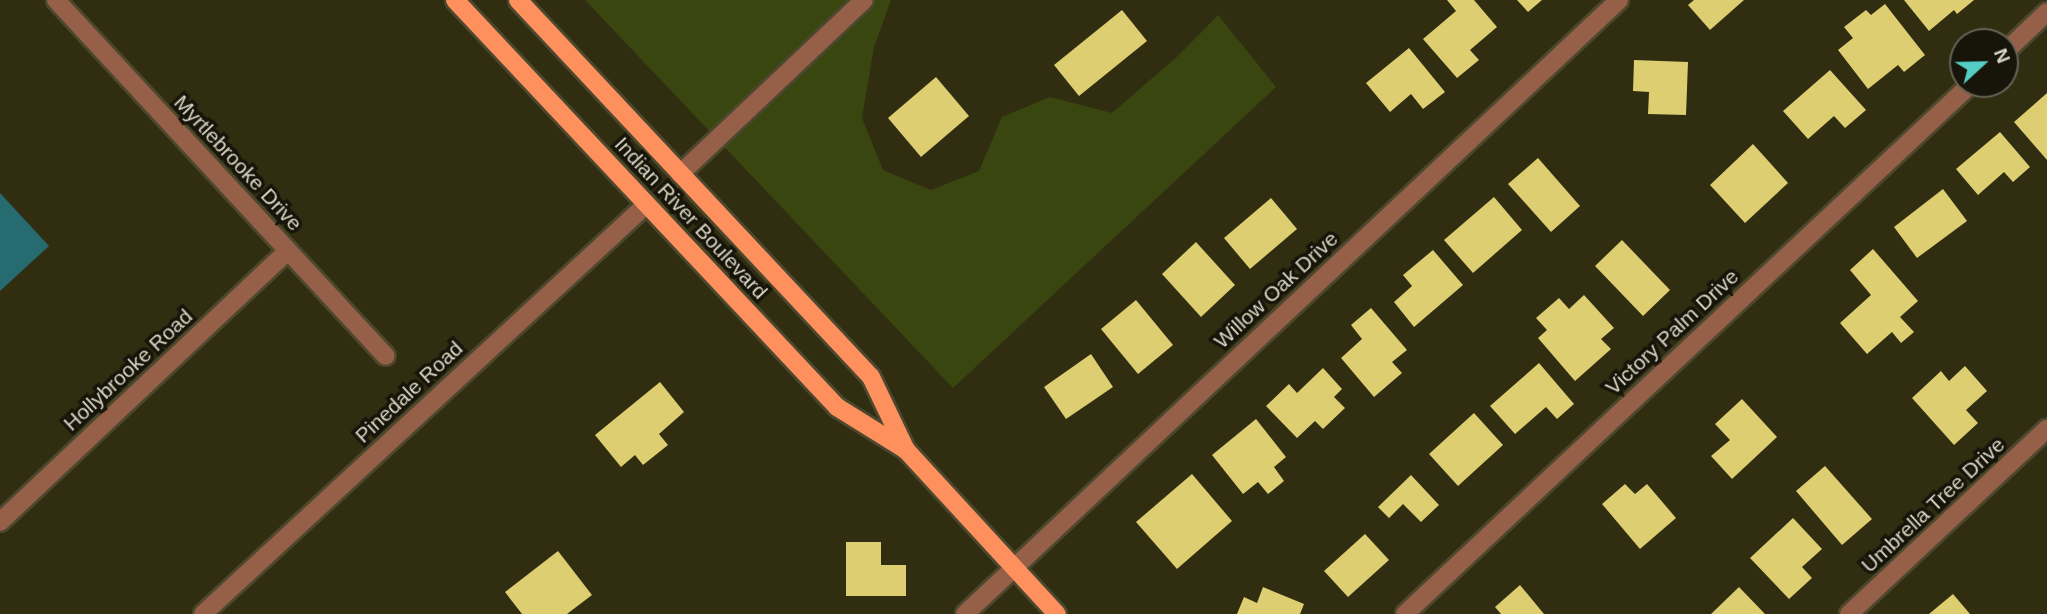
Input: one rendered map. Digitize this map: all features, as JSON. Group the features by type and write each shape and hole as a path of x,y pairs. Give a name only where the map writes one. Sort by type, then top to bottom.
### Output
{"main road":[{"name":"Indian River Boulevard","path":"456,0 837,407 906,450 1057,614"},
{"name":"Indian River Boulevard","path":"518,0 871,377 906,450"}],"street":[{"name":"Myrtlebrooke Drive","path":"56,0 386,356"},
{"path":"680,174 864,0"},
{"name":"Willow Oak Drive","path":"965,614 1619,0"},
{"path":"2019,39 2047,12"},
{"name":"Victory Palm Drive","path":"1405,614 1956,98"},
{"name":"Pinedale Road","path":"203,614 646,204"},
{"name":"Hollybrooke Road","path":"0,522 288,251"},
{"name":"Umbrella Tree Drive","path":"1850,614 2047,429"}],"green space":[{"path":"585,0 891,0 874,47 862,118 883,170 931,190 979,171 1002,117 1050,97 1112,113 1179,55 1218,15 1276,87 953,388"}],"water":[{"path":"0,193 49,246 0,291"}],"building":[{"path":"1447,0 1474,0 1497,27 1470,50 1479,60 1457,78 1423,39 1456,11"},
{"path":"1517,0 1542,0 1528,12"},
{"path":"1694,0 1744,0 1710,30 1688,5"},
{"path":"1904,0 1974,0 1957,14 1954,10 1929,31"},
{"path":"1885,4 1925,55 1904,72 1898,65 1868,89 1838,50 1853,38 1844,27 1866,10 1871,15"},
{"path":"1122,10 1147,41 1079,96 1054,65"},
{"path":"1409,48 1445,92 1423,109 1411,94 1390,112 1366,83"},
{"path":"1634,60 1688,62 1686,115 1648,114 1649,92 1633,91"},
{"path":"1830,70 1866,110 1845,128 1834,116 1808,139 1783,111"},
{"path":"936,77 969,116 921,157 888,118"},
{"path":"2047,93 2047,160 2014,122"},
{"path":"2000,132 2030,167 2013,182 2004,172 1978,195 1956,169"},
{"path":"1753,144 1788,183 1745,223 1710,185"},
{"path":"1538,158 1580,206 1551,232 1508,184"},
{"path":"1943,189 1967,221 1917,258 1894,227"},
{"path":"1494,197 1522,230 1473,273 1444,240"},
{"path":"1271,198 1297,229 1250,269 1224,238"},
{"path":"1622,240 1670,290 1643,316 1595,266"},
{"path":"1196,242 1235,285 1201,317 1162,274"},
{"path":"1873,249 1918,301 1900,317 1914,332 1901,343 1892,332 1867,354 1840,323 1871,295 1850,270"},
{"path":"1433,250 1463,285 1414,327 1394,302 1412,286 1403,275"},
{"path":"1584,295 1614,328 1601,339 1611,349 1575,381 1538,338 1547,330 1536,318 1559,298 1569,309"},
{"path":"1136,300 1173,345 1138,374 1101,329"},
{"path":"1371,308 1407,350 1392,362 1402,373 1374,397 1341,358 1362,339 1351,325"},
{"path":"1091,354 1113,387 1066,419 1044,387"},
{"path":"1539,363 1574,404 1557,419 1546,407 1515,434 1490,406"},
{"path":"1965,366 1987,391 1966,410 1978,423 1954,445 1912,398 1941,371 1949,381"},
{"path":"1323,368 1342,389 1334,397 1345,408 1323,429 1315,421 1297,438 1266,406 1289,384 1297,393"},
{"path":"660,382 684,412 659,434 668,445 643,465 635,455 621,467 595,435"},
{"path":"1742,399 1777,437 1732,479 1711,456 1730,440 1715,424"},
{"path":"1474,413 1503,445 1458,486 1429,454"},
{"path":"1256,419 1286,457 1274,467 1284,481 1268,494 1258,482 1243,494 1212,455"},
{"path":"1825,466 1872,519 1842,545 1796,491"},
{"path":"1192,474 1232,521 1177,569 1136,522"},
{"path":"1411,475 1439,505 1421,522 1403,504 1389,518 1378,507"},
{"path":"1625,484 1635,494 1647,484 1676,518 1640,549 1602,504"},
{"path":"1793,518 1822,549 1802,567 1812,578 1789,599 1750,558"},
{"path":"1365,534 1389,560 1348,597 1324,571"},
{"path":"846,542 881,542 881,565 906,565 906,596 846,596"},
{"path":"558,551 592,595 567,614 522,614 505,592"},
{"path":"1520,585 1544,614 1501,614 1495,607"},
{"path":"1263,587 1304,604 1300,614 1237,614 1244,597 1257,603"},
{"path":"1739,587 1765,614 1711,614"},
{"path":"1953,594 1970,614 1929,614"}]}
